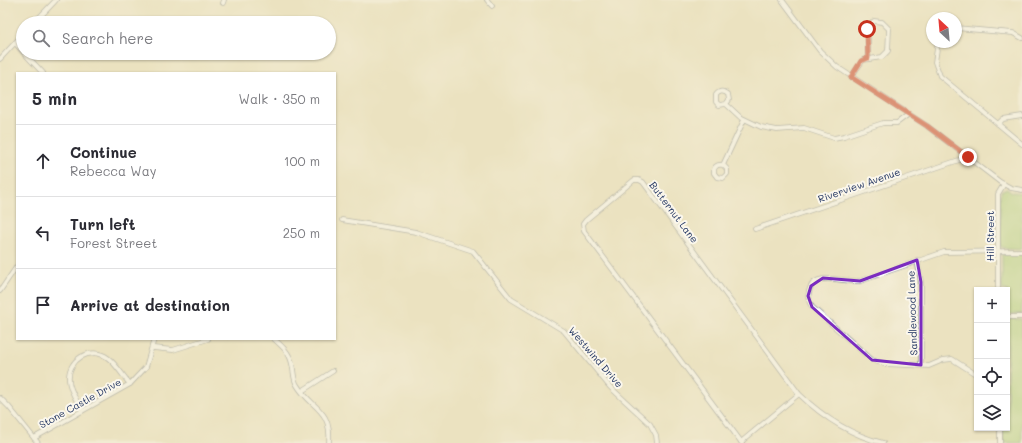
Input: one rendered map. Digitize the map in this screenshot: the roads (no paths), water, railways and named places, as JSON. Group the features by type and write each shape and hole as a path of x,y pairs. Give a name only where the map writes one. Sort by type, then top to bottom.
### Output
{"street":[{"path":"41,16 56,0"},
{"path":"487,0 492,6"},
{"path":"782,0 824,54 851,77 909,114 1004,184 1022,190"},
{"path":"851,77 861,61 868,58 882,57 889,50 888,28 881,21 874,21 868,27 868,58"},
{"path":"962,29 1013,33 1022,38"},
{"path":"0,58 15,43"},
{"path":"937,48 935,62 940,76 1022,144"},
{"path":"31,60 42,72"},
{"path":"726,104 744,120 767,128 804,128 837,138 883,123 897,123 909,114"},
{"path":"998,124 1003,119 1022,116"},
{"path":"723,165 744,120"},
{"name":"Riverview Avenue","path":"755,229 968,157"},
{"name":"Butternut Lane","path":"742,443 586,233 583,226 586,220 632,182 637,180 641,181 799,394 819,412 842,427 863,437 882,443"},
{"name":"Hill Street","path":"998,287 998,194 1004,184"},
{"name":"Westwind Drive","path":"342,220 416,232 473,251 511,299 564,332 610,387 650,424 656,435 658,443"},
{"path":"974,373 952,359 943,360 933,366 884,364 872,360 814,309 808,296 811,286 820,279 827,278 852,282 860,281 917,260 944,252 1022,251"},
{"name":"Sandlewood Lane","path":"917,260 921,282 921,365"},
{"path":"0,291 16,267"},
{"path":"1010,317 1022,317"},
{"name":"Stone Castle Drive","path":"34,438 130,384 146,367 153,348 154,340"},
{"path":"153,348 173,350 205,340"},
{"path":"276,340 290,357 296,382 326,418 329,428 329,443"},
{"path":"82,411 68,378 73,364 80,357 89,353 104,356 112,362 130,384"},
{"path":"302,391 333,371"},
{"path":"742,443 799,394"},
{"path":"0,398 38,443"},
{"path":"1000,431 1000,443"}]}
